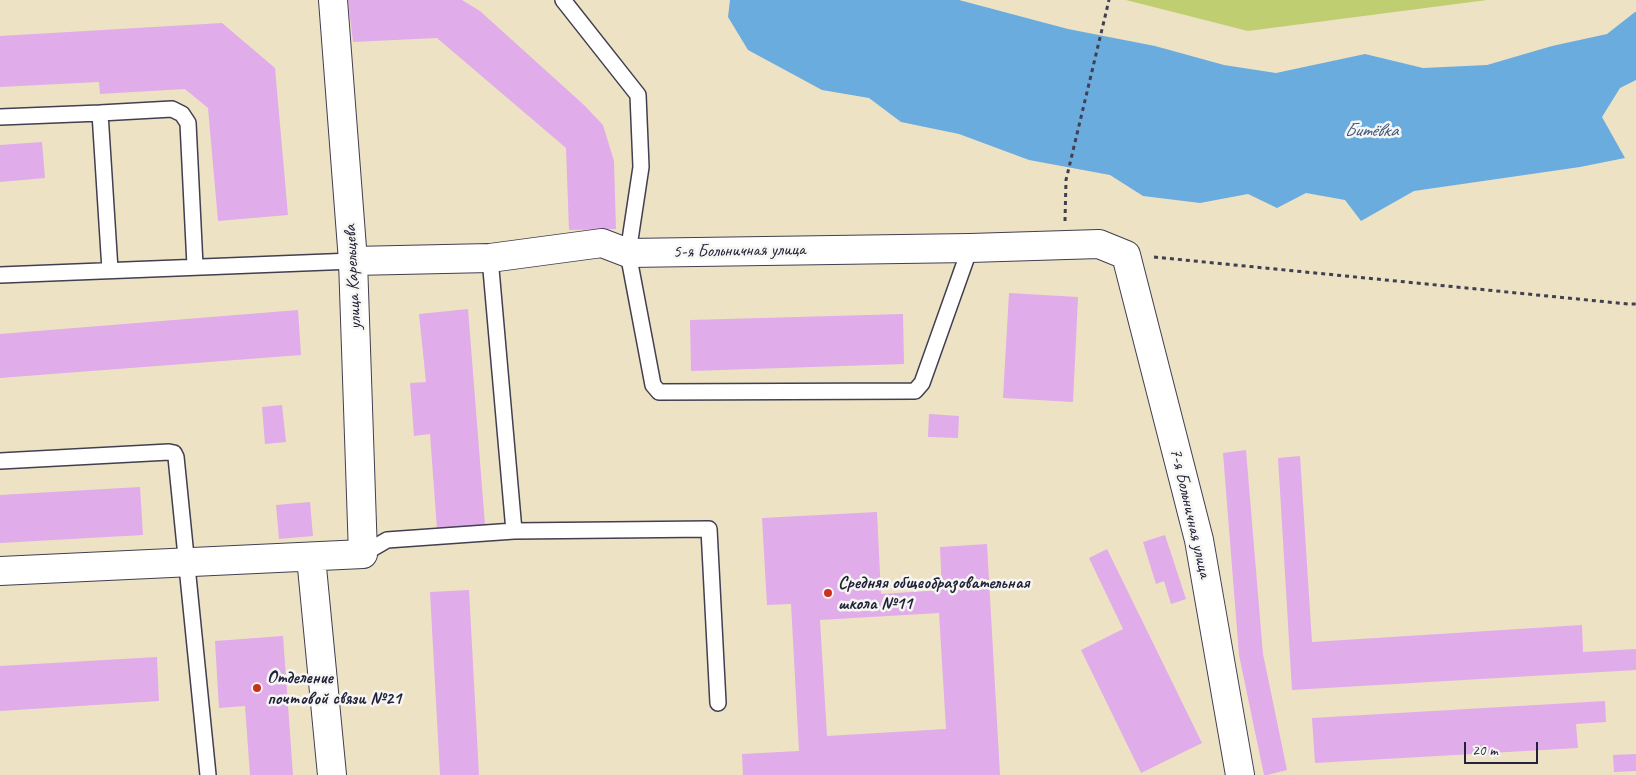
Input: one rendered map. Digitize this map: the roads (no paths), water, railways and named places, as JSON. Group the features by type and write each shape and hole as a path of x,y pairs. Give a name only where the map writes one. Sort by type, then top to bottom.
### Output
{"street":[{"name":"улица Карельцева","path":"333,0 353,261 363,554"},
{"name":"5-я Больничная улица","path":"353,261 490,258 602,243 628,253 970,248 1099,244 1126,255"},
{"name":"7-я Больничная улица","path":"1126,255 1199,540 1240,775"},
{"path":"0,571 363,554"},
{"path":"310,556 332,775"}],"lane":[{"path":"563,0 638,94 641,167 628,253 652,385 659,392 914,391 922,383 970,248"},
{"path":"0,117 172,109 182,114 188,122 195,266"},
{"path":"100,112 110,270"},
{"path":"490,258 514,530"},
{"path":"0,275 353,261"},
{"path":"0,461 174,453 176,457 208,775"},
{"path":"363,554 387,540 514,530 709,530 718,703"}],"water":[{"name":"Битёвка","path":"730,0 959,0 1068,29 1155,46 1224,65 1276,73 1365,54 1423,68 1487,65 1552,46 1607,34 1636,12 1636,80 1620,88 1602,117 1625,158 1580,167 1414,191 1361,221 1345,200 1306,193 1277,208 1248,194 1200,203 1143,196 1110,175 1029,160 959,134 901,122 869,98 822,90 748,50 728,17"}],"place":[{"name":"Средняя общеобразовательная школа №11","path":"828,593"},
{"name":"Отделение почтовой связи №21","path":"257,688"}]}
